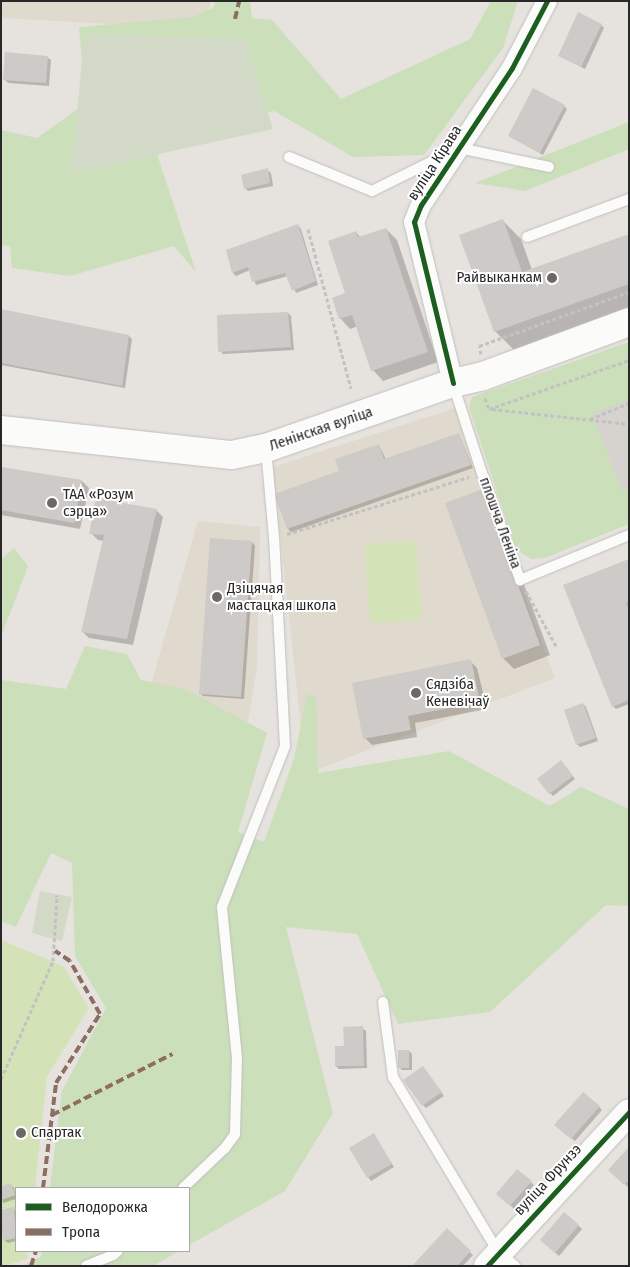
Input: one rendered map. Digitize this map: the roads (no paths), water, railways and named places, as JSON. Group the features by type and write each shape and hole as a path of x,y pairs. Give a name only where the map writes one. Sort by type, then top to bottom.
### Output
{"main road":[{"name":"Ленінская вуліца","path":"1,430 232,455 266,448 453,383 483,376 629,322"}],"street":[{"name":"вуліца Кірава","path":"453,383 414,222 421,205 512,68 547,1"},
{"name":"вуліца Фрунзэ","path":"500,1261 629,1112"}],"lane":[{"path":"289,157 372,191 459,148 549,167"},
{"path":"527,237 629,199"},
{"name":"плошча Леніна","path":"453,383 482,473 520,580 629,536"},
{"path":"184,1187 224,1148 235,1134 237,1058 222,907 285,746 274,538 266,448"},
{"name":"вуліца Фрунзэ","path":"383,1002 393,1077 500,1261"},
{"path":"86,1266 117,1252"}],"place":[{"name":"Райвыканкам","path":"552,278"},
{"name":"ТАА «Розум сэрца»","path":"52,503"},
{"name":"Дзіцячая мастацкая школа","path":"217,597"},
{"name":"Сядзіба Кеневічаў","path":"416,693"},
{"name":"Спартак","path":"21,1133"}]}
